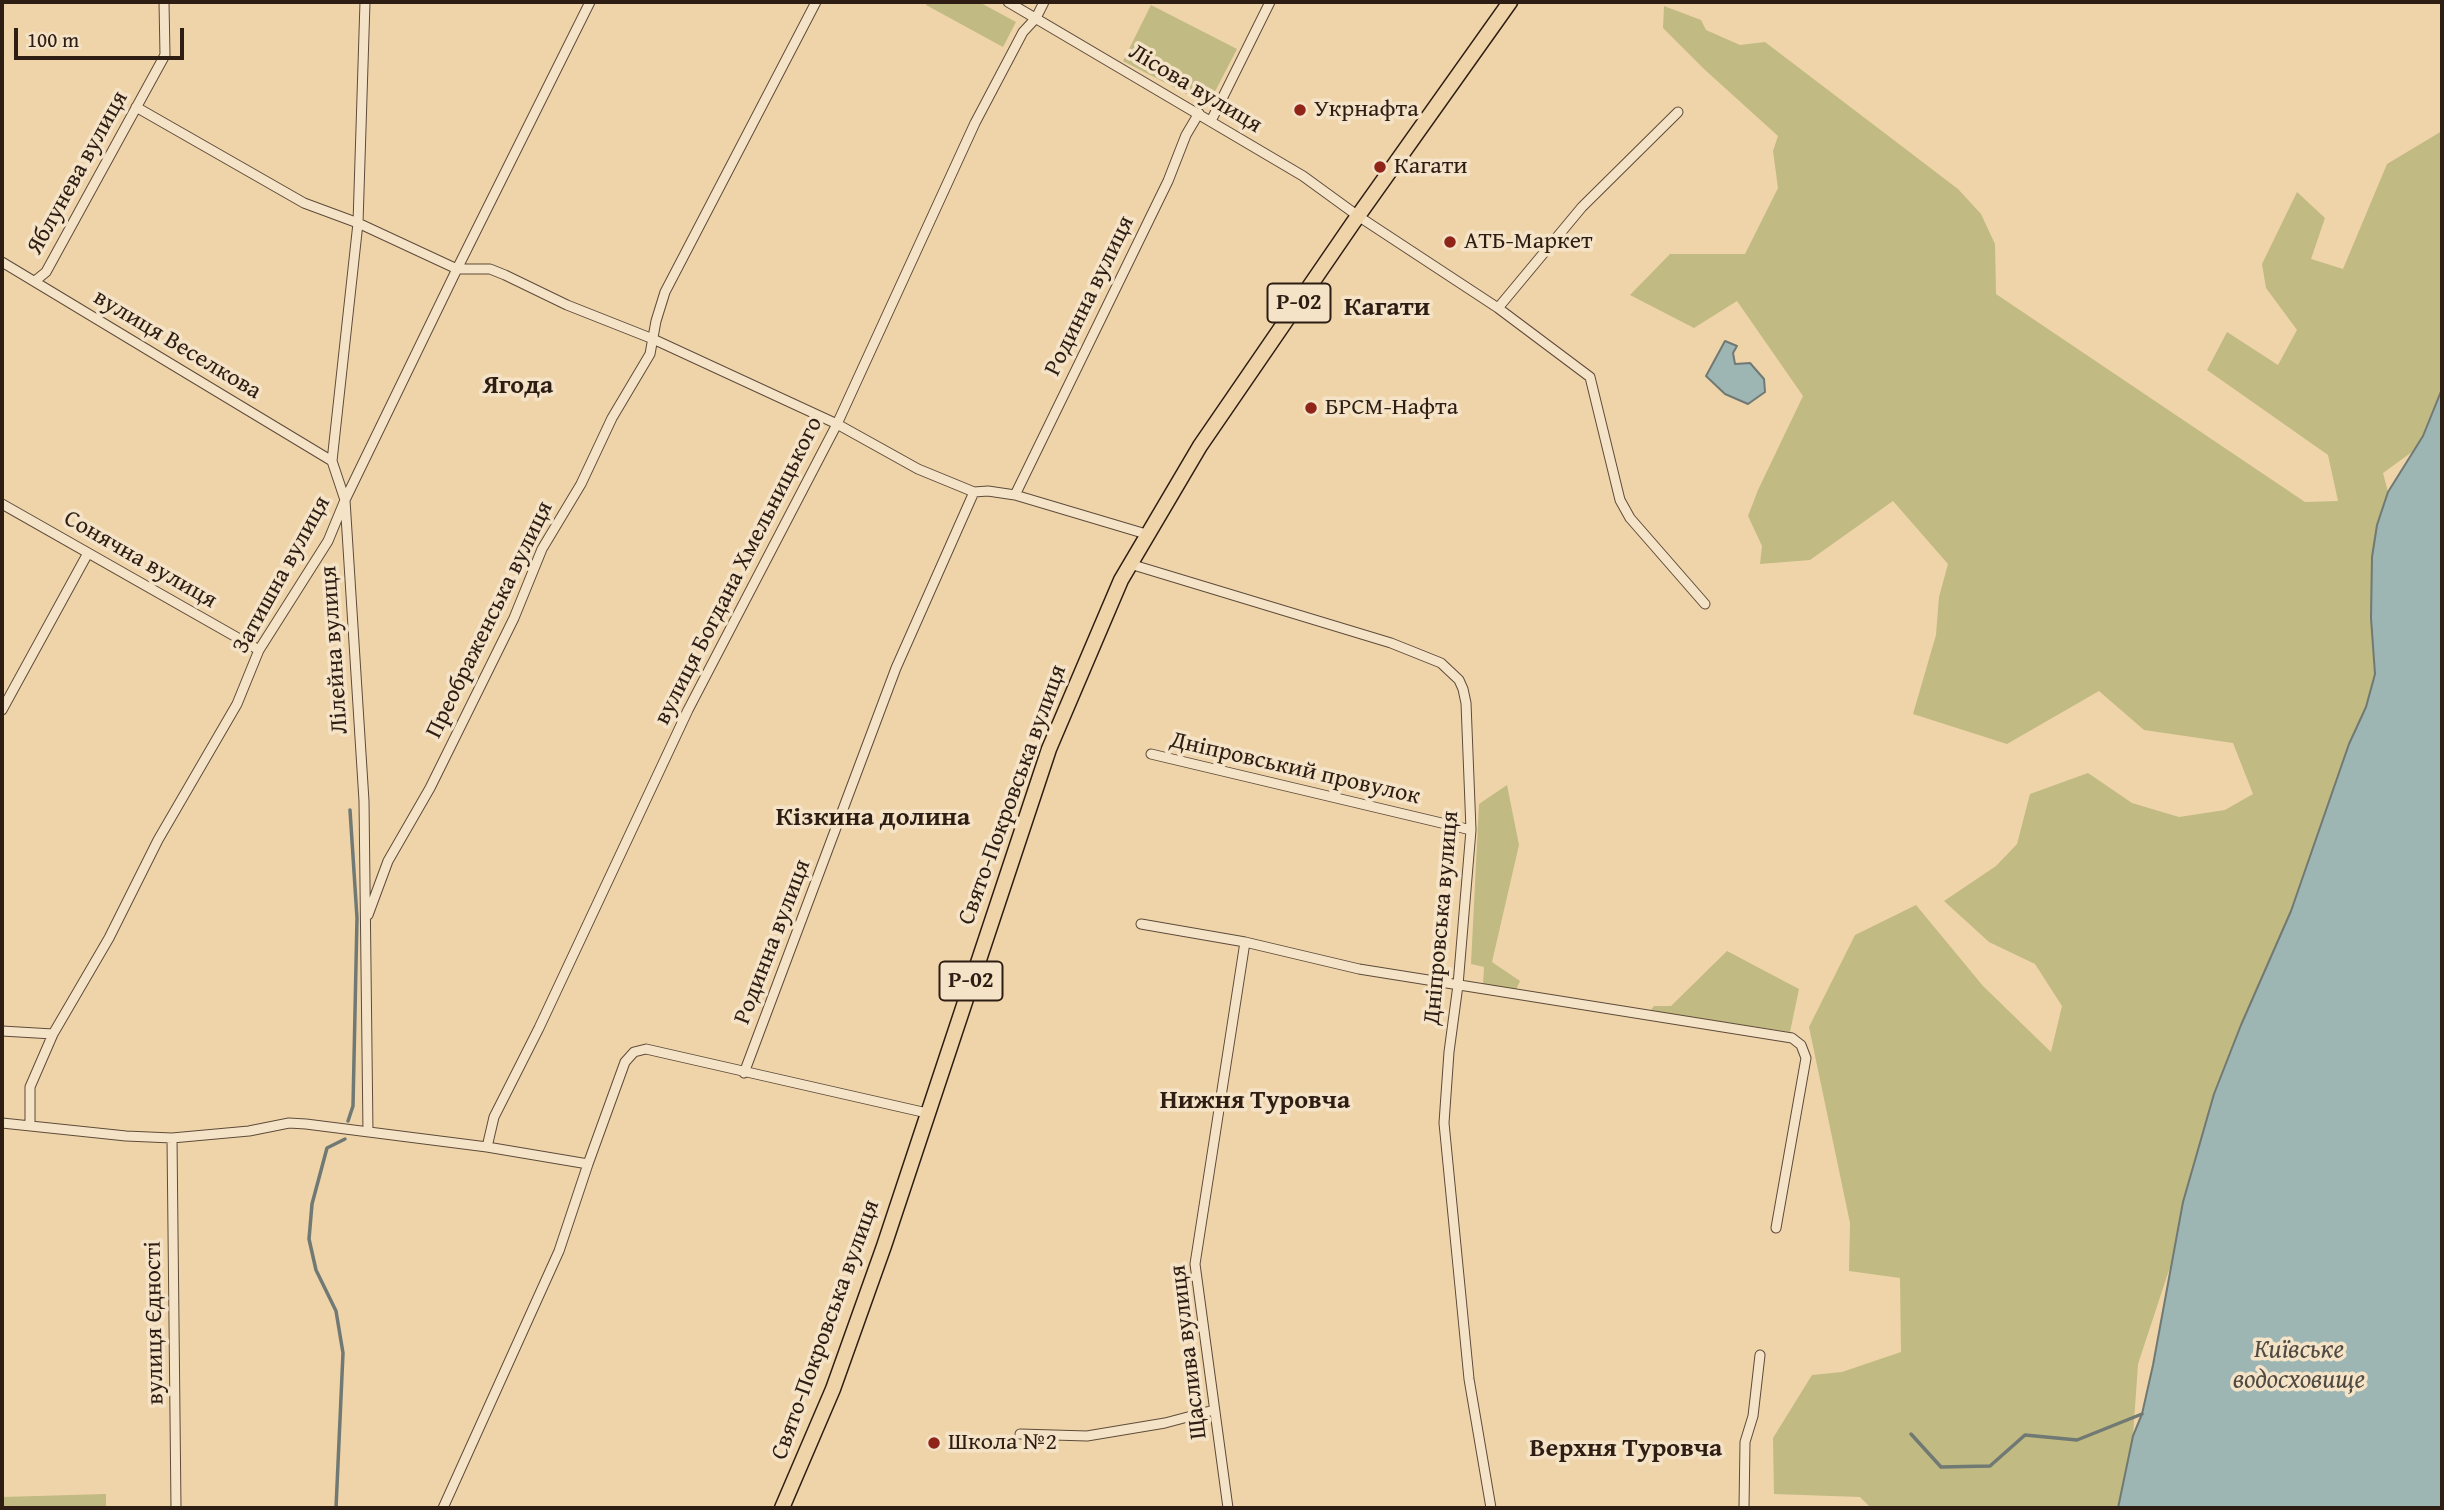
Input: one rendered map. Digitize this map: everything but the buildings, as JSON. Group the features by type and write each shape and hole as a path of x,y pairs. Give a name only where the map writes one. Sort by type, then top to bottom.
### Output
{"main road":[{"name":"Р-02","path":"1355,219 1510,2"},
{"name":"Свято-Покровська вулиця","path":"782,1508 833,1389 884,1247 1049,749 1107,610 1146,534 1200,446 1355,219"}],"street":[{"name":"Яблунева вулиця","path":"35,281 46,272 165,55 164,2"},
{"name":"Лілейна вулиця","path":"365,2 358,223 332,461 345,500 364,801 368,1132"},
{"name":"Затишна вулиця","path":"30,1126 30,1087 53,1034 109,938 158,840 237,704 259,650 328,541 345,500 457,269 590,2"},
{"name":"Преображенська вулиця","path":"367,918 388,860 430,788 514,618 542,549 581,484 612,418 650,354 665,292 816,2"},
{"name":"Лісова вулиця","path":"1008,2 1303,176 1355,219 1498,308 1590,377 1620,500 1630,518 1705,604"},
{"name":"вулиця Богдана Хмельницького","path":"487,1147 494,1116 540,1028 688,710 837,424 975,123 1023,32 1036,18 1044,2"},
{"path":"1211,121 1270,2"},
{"path":"136,107 304,203 358,223 457,269 490,269 567,305 653,339 837,424 918,469 974,492 1014,495 1146,534"},
{"path":"1498,308 1582,207 1678,112"},
{"name":"Родинна вулиця","path":"1014,495 1168,181 1186,135 1199,113"},
{"name":"вулиця Веселкова","path":"2,262 332,461"},
{"name":"Родинна вулиця","path":"744,1073 896,668 974,492"},
{"name":"Сонячна вулиця","path":"2,503 259,650"},
{"path":"2,710 88,553"},
{"name":"Дніпровська вулиця","path":"1130,564 1365,634 1441,663 1459,680 1463,689 1466,703 1471,830 1444,1123 1469,1380 1491,1508"},
{"name":"Дніпровський провулок","path":"1151,754 1471,830"},
{"path":"1141,924 1245,942 1359,969 1792,1038 1801,1045 1806,1058 1776,1228"},
{"name":"Щаслива вулиця","path":"1228,1508 1195,1264 1245,942"},
{"path":"2,1031 53,1034"},
{"path":"443,1508 559,1251 587,1164 625,1062 634,1052 646,1049 927,1113"},
{"path":"2,1122 126,1136 172,1138 249,1131 289,1123 487,1147 587,1164"},
{"name":"вулиця Єдності","path":"172,1138 176,1508"},
{"path":"1744,1508 1745,1442 1753,1416 1760,1355"},
{"path":"1020,1434 1087,1436 1165,1423 1214,1410"}],"shaded area":[{"path":"928,2 979,2 1016,22 1003,47 926,5"},
{"path":"1151,5 1237,49 1208,105 1123,61"},
{"path":"1664,6 1701,20 1706,30 1740,45 1765,42 1958,189 1981,214 1995,244 1996,294 2305,502 2338,501 2328,455 2207,370 2227,332 2278,365 2297,330 2266,288 2262,264 2297,192 2325,218 2311,259 2343,269 2387,164 2442,131 2442,389 2423,436 2412,452 2383,473 2388,492 2377,525 2372,557 2375,674 2366,707 2291,911 2241,1025 2183,1202 2170,1267 2138,1364 2133,1436 2118,1508 1871,1508 1860,1497 1774,1494 1773,1438 1812,1375 1842,1372 1901,1352 1900,1278 1849,1271 1850,1223 1809,1027 1855,935 1916,905 1983,986 2051,1052 2062,1006 2035,964 1989,942 1944,901 1996,866 2017,844 2030,794 2088,773 2132,803 2179,817 2225,810 2253,794 2233,743 2144,730 2099,691 2007,744 1913,714 1936,635 1939,597 1948,564 1893,501 1810,560 1760,564 1762,546 1748,516 1803,396 1737,301 1694,328 1630,295 1670,254 1745,254 1778,188 1773,151 1778,136 1663,28"},
{"path":"1507,785 1519,845 1492,962 1520,981 1516,990 1483,984 1484,967 1471,964 1479,804"},
{"path":"1727,951 1799,989 1790,1032 1650,1011 1654,1006 1671,1006"},
{"path":"106,1494 106,1508 2,1508 2,1497"}],"water":[{"path":"1725,341 1737,346 1733,353 1735,364 1750,363 1764,379 1765,392 1748,404 1725,394 1706,376"},
{"name":"Київське водосховище","path":"2442,389 2442,1508 2118,1508 2133,1436 2142,1414 2153,1365 2183,1202 2214,1094 2291,911 2349,744 2366,707 2375,674 2371,618 2372,557 2377,525 2388,492 2423,436"}],"waterway":[{"path":"348,1121 353,1106 357,918 350,810"},
{"path":"336,1508 343,1353 336,1311 316,1270 309,1239 312,1204 327,1148 345,1139"},
{"path":"1911,1434 1941,1467 1990,1466 2025,1435 2077,1440 2142,1414"}],"place":[{"name":"Укрнафта","path":"1300,110"},
{"name":"Кагати","path":"1380,167"},
{"name":"АТБ-Маркет","path":"1450,242"},
{"name":"БРСМ-Нафта","path":"1311,408"},
{"name":"Школа №2","path":"934,1443"}],"district":[{"name":"Кагати","path":"1387,308"},
{"name":"Ягода","path":"518,386"},
{"name":"Кізкина долина","path":"873,818"},
{"name":"Нижня Туровча","path":"1255,1101"},
{"name":"Верхня Туровча","path":"1626,1449"}]}
